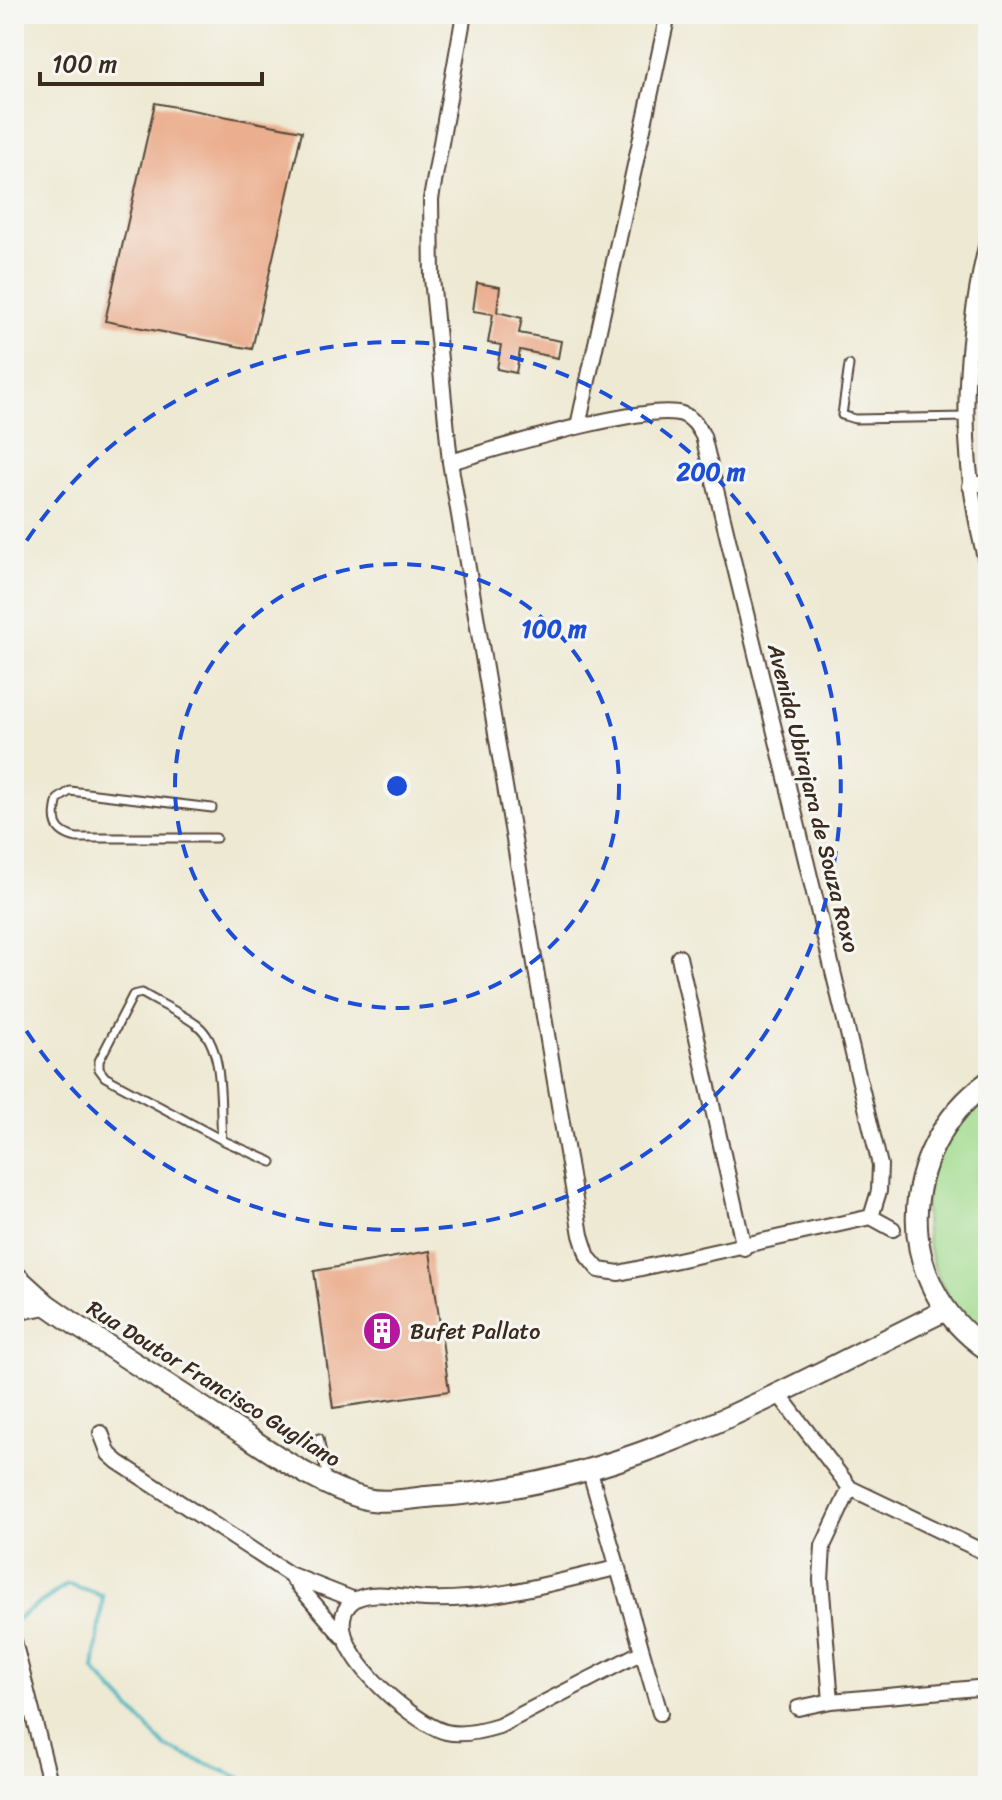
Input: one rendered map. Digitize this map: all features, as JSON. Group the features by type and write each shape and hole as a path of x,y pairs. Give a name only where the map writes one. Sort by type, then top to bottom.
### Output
{"main road":[{"path":"988,1082 965,1099 940,1131 923,1168 916,1209 919,1250 930,1281 946,1310 972,1339 988,1350"},
{"name":"Rua Doutor Francisco Gugliano","path":"14,1275 46,1304 328,1486 370,1500 483,1494 590,1472 692,1434 946,1310"},
{"path":"14,1310 46,1304"}],"street":[{"path":"464,14 431,199 432,278 450,462 581,1235 588,1257 599,1270 619,1273 744,1248 871,1217 893,1229"},
{"path":"450,462 578,426 668,14"},
{"path":"988,238 970,327 967,417 970,486 988,568"},
{"name":"Avenida Ubirajara de Souza Roxo","path":"578,426 666,412 682,414 696,423 703,436 880,1165 879,1191 871,1217"},
{"path":"970,486 988,482"},
{"path":"679,957 744,1248"},
{"path":"777,1392 850,1488 988,1554"},
{"path":"101,1433 109,1454 118,1462 289,1574 355,1600 378,1595 428,1599 488,1594 616,1568"},
{"path":"590,1472 660,1713"},
{"path":"831,1701 821,1580 823,1546 850,1488"},
{"path":"289,1574 342,1636 351,1654 413,1717 446,1732 478,1732 499,1726 642,1652"},
{"path":"342,1636 344,1612 355,1600"},
{"path":"14,1641 51,1786"},
{"path":"798,1708 831,1701 988,1687"}],"lane":[{"path":"849,365 842,415 855,419 967,417"},
{"path":"212,808 70,791 58,799 54,819 64,835 77,838 216,838"},
{"path":"222,1140 216,1062 209,1040 199,1026 142,993 133,995 99,1061 99,1069 105,1077 222,1140 272,1162"},
{"path":"319,1438 328,1486"}],"green space":[{"path":"988,1095 988,1337 968,1321 939,1280 926,1231 925,1205 929,1180 947,1138"}],"building":[{"path":"155,103 302,131 252,349 105,321"},
{"path":"477,283 500,287 497,312 522,318 519,333 561,341 558,358 520,350 516,373 497,369 501,345 488,343 493,314 473,311"},
{"name":"Bufet Pallato","path":"430,1251 449,1391 333,1408 314,1271"}],"waterway":[{"path":"14,1621 68,1584 103,1596 94,1670 166,1747 260,1786"}],"place":[{"name":"Bufet Pallato","path":"382,1331"}]}
